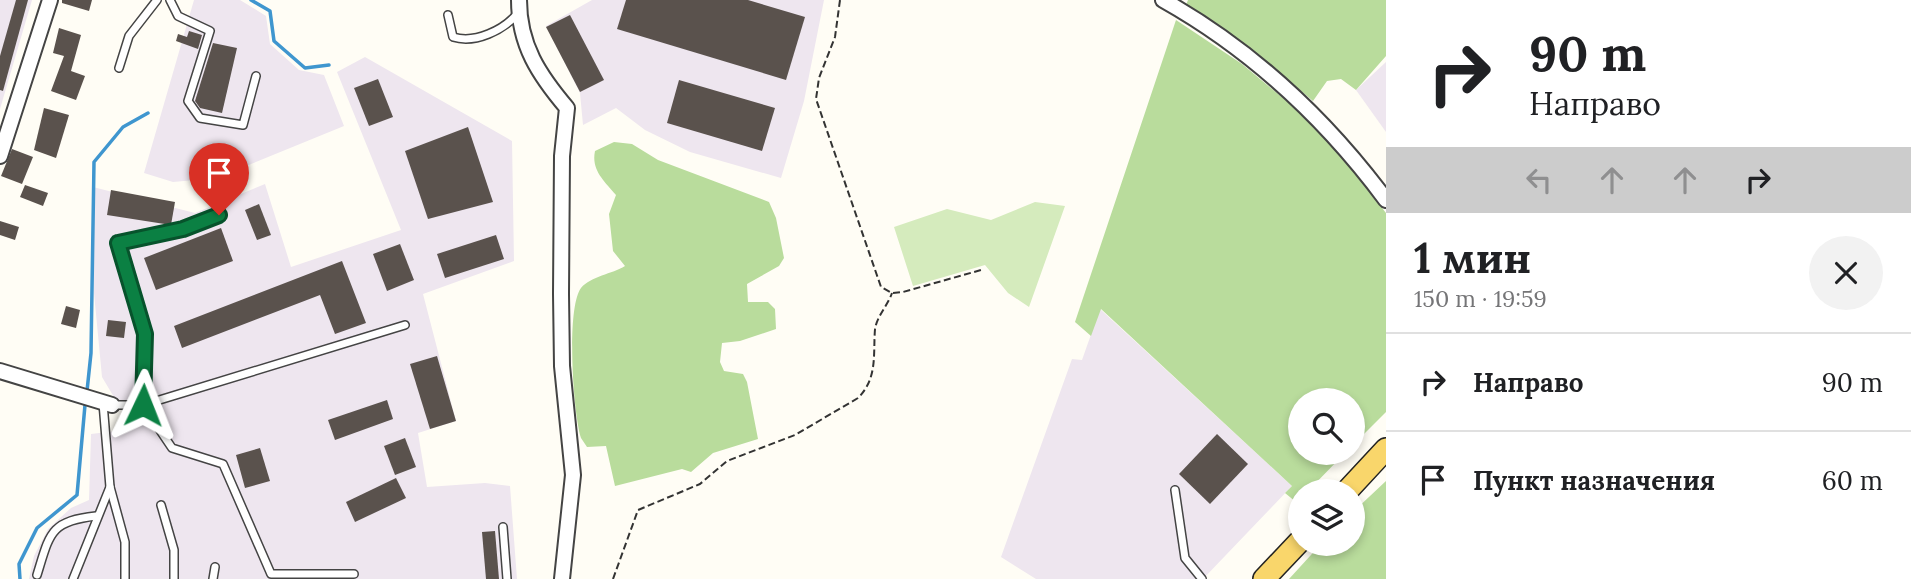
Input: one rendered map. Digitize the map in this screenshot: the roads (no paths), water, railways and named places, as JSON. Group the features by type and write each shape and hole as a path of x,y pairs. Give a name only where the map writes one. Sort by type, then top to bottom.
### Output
{"main road":[{"path":"1358,479 1386,449"},
{"path":"1264,579 1288,554"}],"street":[{"path":"0,156 50,0"},
{"path":"1163,0 1238,48 1279,80 1356,159 1386,200"},
{"path":"519,6 525,47 548,86 567,108 562,156 561,295 562,366 572,475 562,579"},
{"path":"0,371 108,404"}],"lane":[{"path":"119,68 129,36 157,0"},
{"path":"170,0 178,16 210,31 188,101 200,118 243,125 256,76"},
{"path":"448,15 453,37 459,39 495,32 510,23 519,6"},
{"path":"219,215 183,229 118,243 145,334 143,405 172,448 223,464 271,575 354,574"},
{"path":"125,579 125,542 110,487 108,404 143,405 405,325"},
{"path":"73,579 96,516 110,487"},
{"path":"1175,490 1185,558 1202,579"},
{"path":"161,505 174,550 174,579"},
{"path":"37,575 56,528 71,519 96,516"},
{"path":"503,527 508,579"},
{"path":"213,579 215,567"}],"waterway":[{"path":"251,0 270,11 274,41 305,68 329,65"},
{"path":"87,391 91,353 94,162 123,127 148,113"},
{"path":"20,579 19,564 37,528 77,495 85,405"}]}
